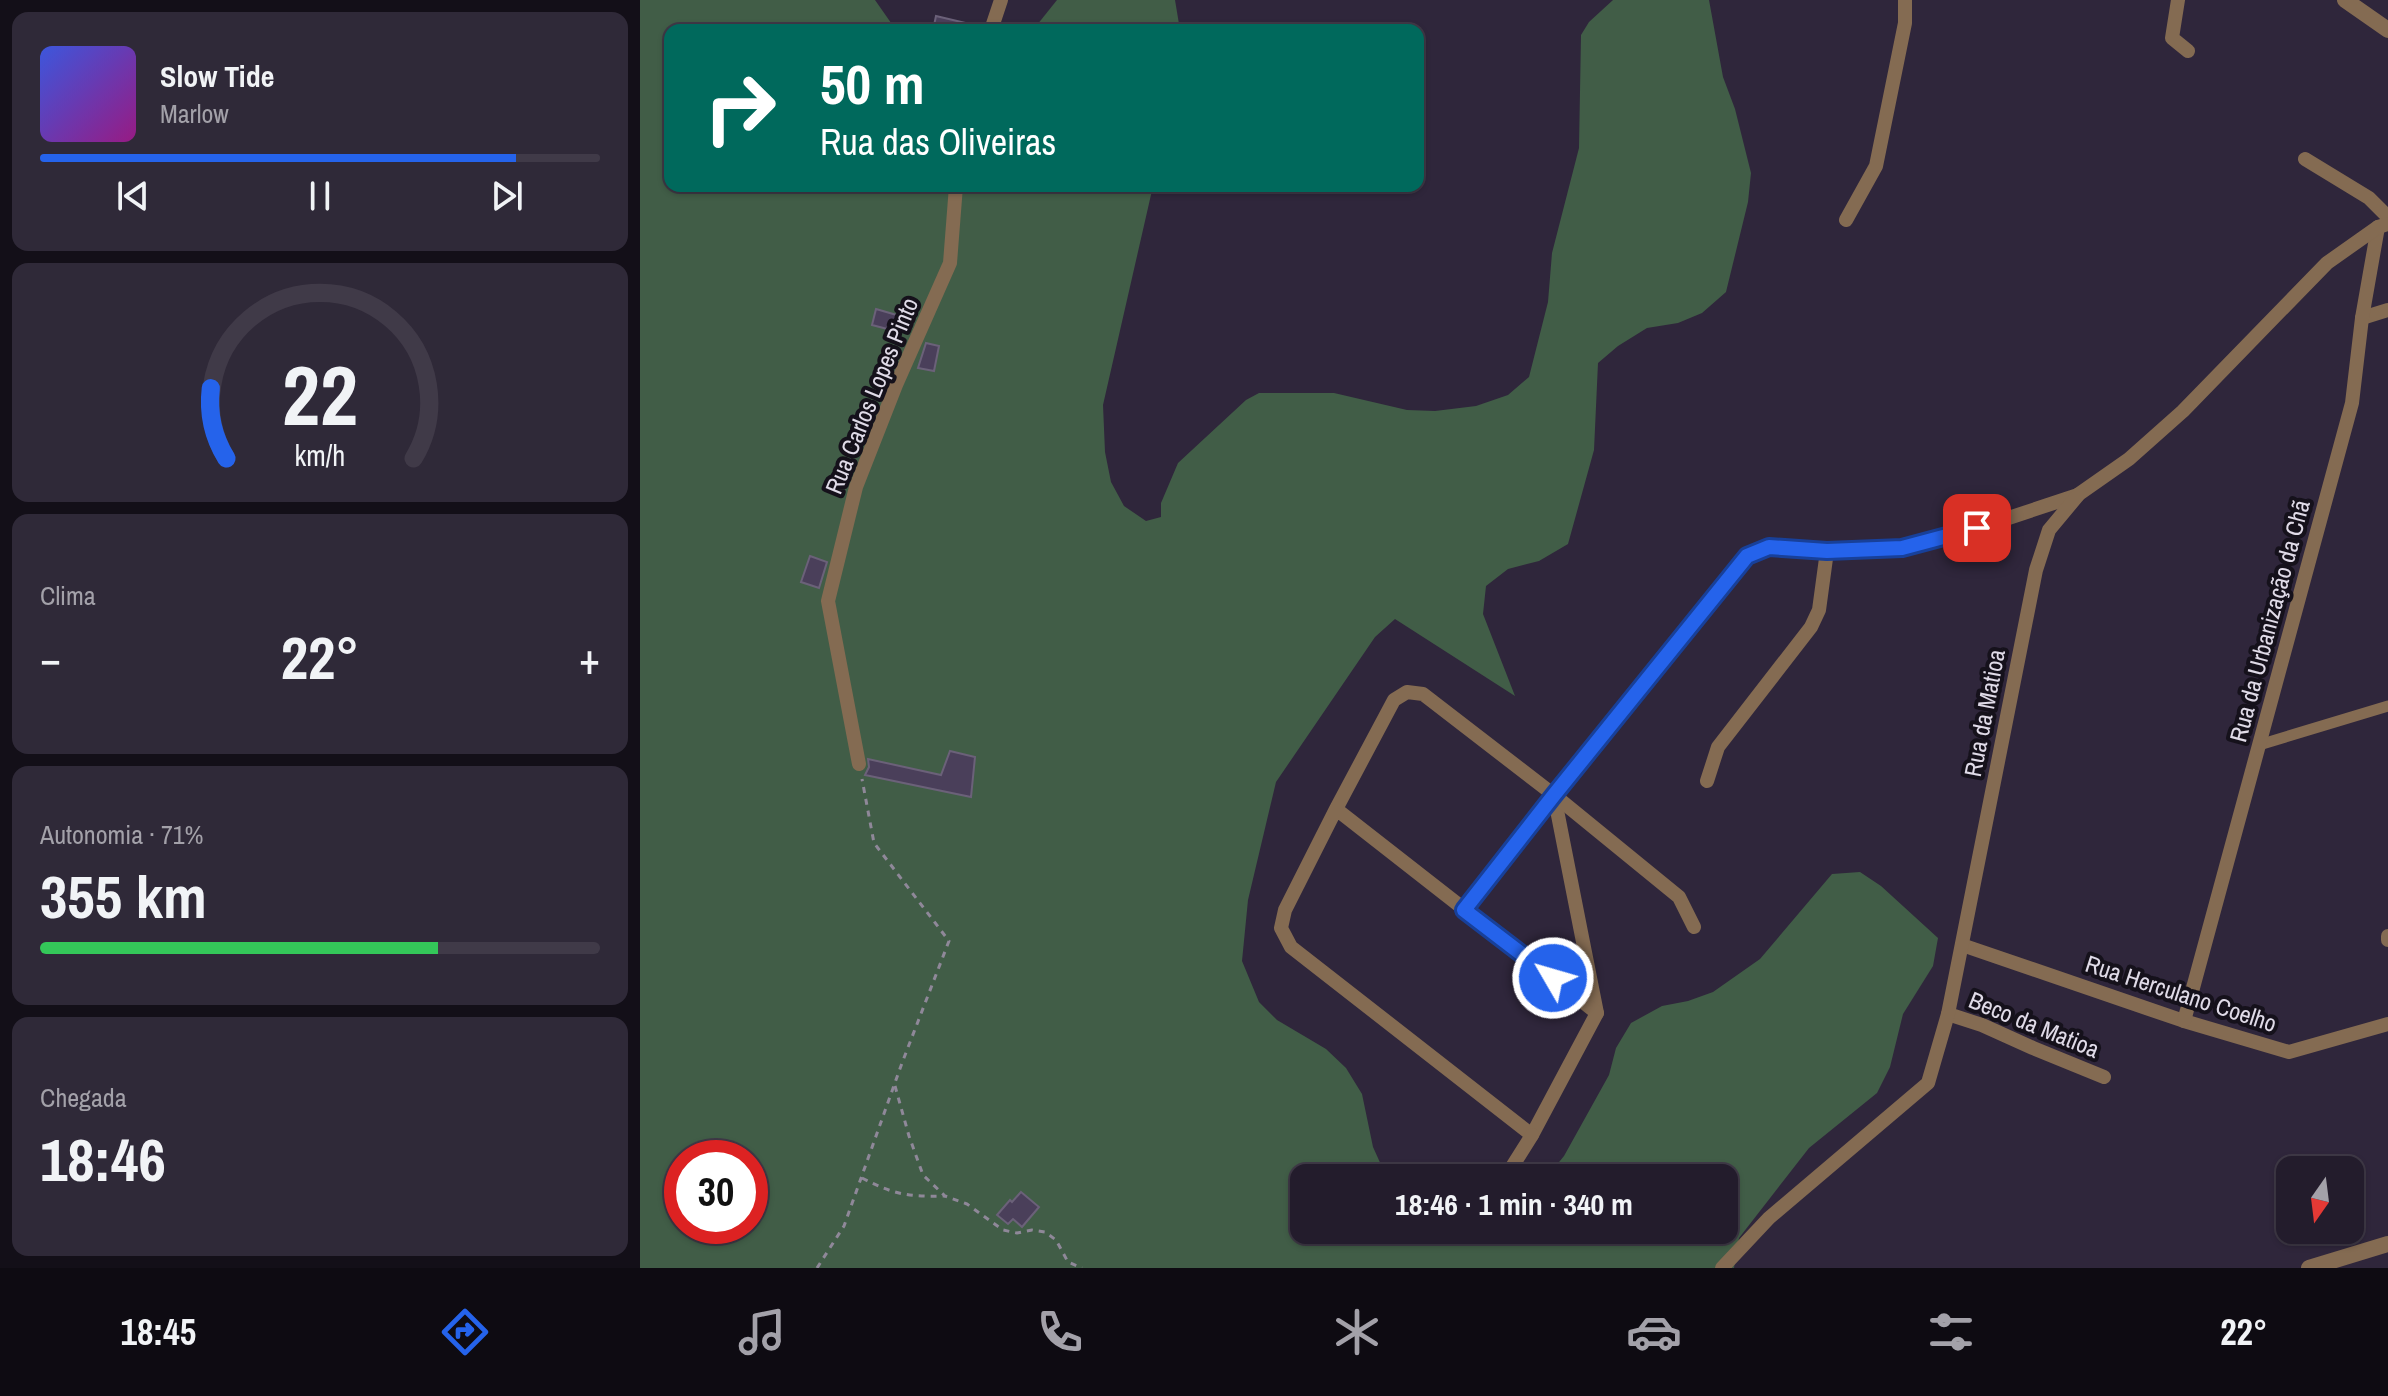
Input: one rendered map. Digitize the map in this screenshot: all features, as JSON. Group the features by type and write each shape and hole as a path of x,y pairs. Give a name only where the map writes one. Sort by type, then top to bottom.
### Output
{"street":[{"path":"993,24 1001,0"},
{"path":"1846,220 1876,166 1905,23 1905,0"},
{"path":"2178,0 2172,38 2188,51"},
{"path":"2345,0 2388,30"},
{"path":"2305,159 2369,198 2385,223"},
{"name":"Rua Carlos Lopes Pinto","path":"859,764 828,601 856,487 896,385 950,263 956,192"},
{"name":"Rua da Urbanização da Chã","path":"2184,1021 2352,403 2362,318 2385,223"},
{"name":"Rua da Matioa","path":"1722,1268 1769,1218 1928,1083 1948,1014 2036,570 2049,530 2079,494 2140,449 2183,411 2327,263 2385,223"},
{"path":"2362,318 2388,310"},
{"path":"1464,910 1747,556 1769,547 1827,551 1902,548 1951,537 2079,494"},
{"path":"1707,781 1718,747 1811,627 1819,610 1827,551"},
{"path":"1532,1135 1291,947 1281,928 1285,910 1394,700 1407,692 1423,694 1679,897 1694,927"},
{"path":"2259,745 2388,706"},
{"path":"1514,1164 1597,1013 1554,795"},
{"path":"1336,809 1597,1013"},
{"name":"Rua Herculano Coelho","path":"1962,945 2184,1021 2289,1052 2388,1024"},
{"name":"Beco da Matioa","path":"1948,1014 1982,1025 2104,1077"},
{"path":"2309,1268 2388,1244"}],"path":[{"path":"817,1268 844,1226 949,941 874,843 859,764"},
{"path":"895,1084 923,1175 945,1196"},
{"path":"862,1178 884,1189 912,1197 945,1196 967,1204 1003,1230 1045,1232 1056,1240 1068,1262 1082,1268"}],"green space":[{"path":"640,0 875,0 892,24 664,24 664,192 1152,192 1103,405 1105,452 1111,482 1124,506 1146,521 1161,517 1161,503 1178,463 1246,400 1259,393 1334,393 1407,410 1435,411 1476,406 1508,395 1529,377 1548,302 1552,253 1579,148 1581,35 1589,22 1613,0 1709,0 1723,77 1735,109 1751,173 1748,202 1726,292 1702,313 1678,323 1647,328 1598,363 1594,450 1568,544 1539,561 1508,569 1486,586 1483,614 1515,696 1395,619 1375,637 1276,782 1248,900 1242,961 1259,1002 1277,1020 1326,1049 1346,1068 1362,1094 1373,1147 1381,1164 1290,1164 1290,1244 1738,1244 1734,1268 640,1268"},
{"path":"1057,0 1175,0 1179,24 1038,24"},
{"path":"1860,872 1881,886 1938,938 1933,966 1903,1014 1890,1067 1877,1093 1809,1148 1739,1238 1738,1244 1738,1164 1557,1164 1609,1075 1616,1048 1631,1023 1662,1006 1713,992 1760,959 1832,874"}],"building":[{"path":"936,16 970,24 934,24"},
{"path":"876,309 900,316 895,331 872,325"},
{"path":"926,343 939,346 934,371 918,368"},
{"path":"810,556 827,562 819,588 801,582"},
{"path":"950,751 975,757 971,797 865,775 869,767 868,759 941,775"},
{"path":"1021,1192 1039,1207 1022,1227 1013,1219 1008,1224 997,1215"}],"route":[{"path":"1553,978 1464,910 1747,556 1769,547 1827,551 1902,548 1977,528"}]}
